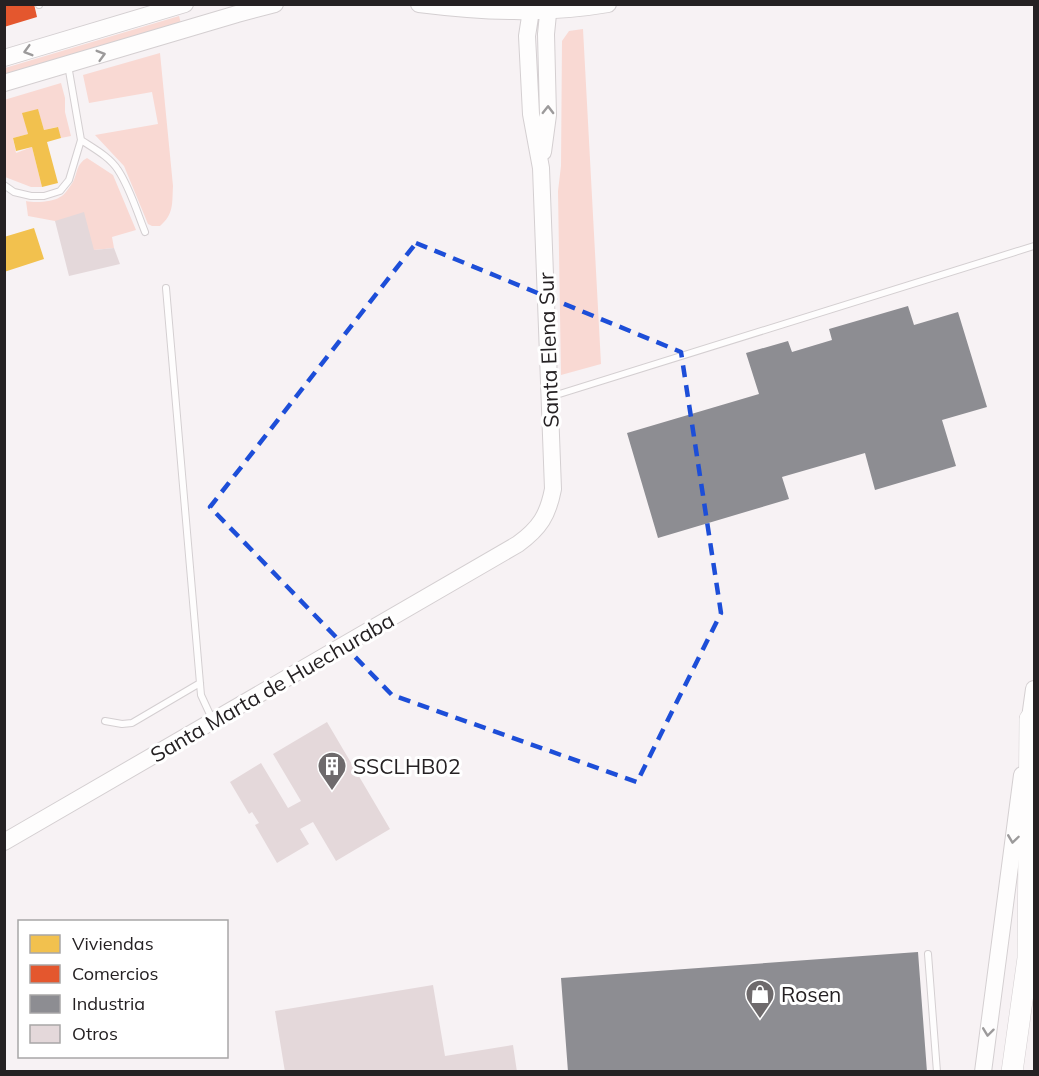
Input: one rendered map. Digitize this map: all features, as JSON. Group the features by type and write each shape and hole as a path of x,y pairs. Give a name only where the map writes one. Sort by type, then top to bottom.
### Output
{"highway":[{"path":"1028,957 1030,719"},
{"path":"1012,1071 1035,912"}],"street":[{"path":"4,58 185,4"},
{"path":"4,83 275,4"},
{"path":"430,5 498,12 608,4"},
{"name":"Santa Elena Sur","path":"530,8 527,36 531,114 541,168 553,489 550,505 537,528"},
{"name":"Santa Elena Sur","path":"541,168 548,115 546,34 549,8"},
{"name":"Santa Marta de Huechuraba","path":"4,842 518,544 537,528"},
{"path":"983,1071 1009,864 1035,689"}],"lane":[{"path":"4,185 14,192 44,196 60,191 69,180 81,140 68,64"},
{"path":"81,140 117,168 128,188 145,232"},
{"path":"549,397 1035,246"},
{"path":"166,288 201,695 213,721"},
{"path":"105,722 132,723 200,683"},
{"path":"928,954 937,1071"}],"highlighted area":[{"path":"416,243 681,352 721,613 637,782 392,695 210,507"}],"shaded area":[{"path":"179,16 182,27 5,77 5,68"},
{"path":"583,29 601,364 561,375 558,191 561,166 562,41 569,31"},
{"path":"160,53 173,198 165,222 160,226 152,226 148,224 124,166 95,135 158,124 152,92 89,103 83,75"},
{"path":"61,83 71,136 61,138 57,127 44,130 38,110 23,113 28,134 13,138 16,153 32,147 42,187 31,187 5,177 4,100"},
{"path":"87,158 113,175 136,230 112,237 114,248 94,250 55,221 28,216 26,201 49,201 62,196 73,182 79,166"}],"building: Viviendas":[{"path":"38,109 44,130 58,127 61,138 47,142 58,183 42,187 32,147 16,151 13,138 28,134 22,113"},
{"path":"34,228 44,259 4,272 4,237"}],"building: Comercios":[{"path":"4,4 34,4 37,17 4,27"}],"building: Industria":[{"path":"908,306 914,325 958,312 987,407 942,420 956,466 875,490 865,453 782,477 789,499 658,538 627,433 759,394 746,353 788,341 792,352 832,340 829,329"},
{"name":"Rosen","path":"918,952 927,1072 818,1072 818,1070 802,1072 568,1072 561,978"}],"building: Otros":[{"path":"84,212 94,250 114,248 120,264 69,276 55,221"},
{"name":"SSCLHB02","path":"327,722 390,829 336,861 313,822 300,829 309,844 277,863 255,825 259,823 252,812 249,814 230,782 261,763 288,808 301,801 273,754"},
{"path":"433,985 445,1056 513,1045 517,1072 285,1072 275,1011"}],"place":[{"name":"SSCLHB02","path":"332,792"},
{"name":"Rosen","path":"760,1020"}]}
